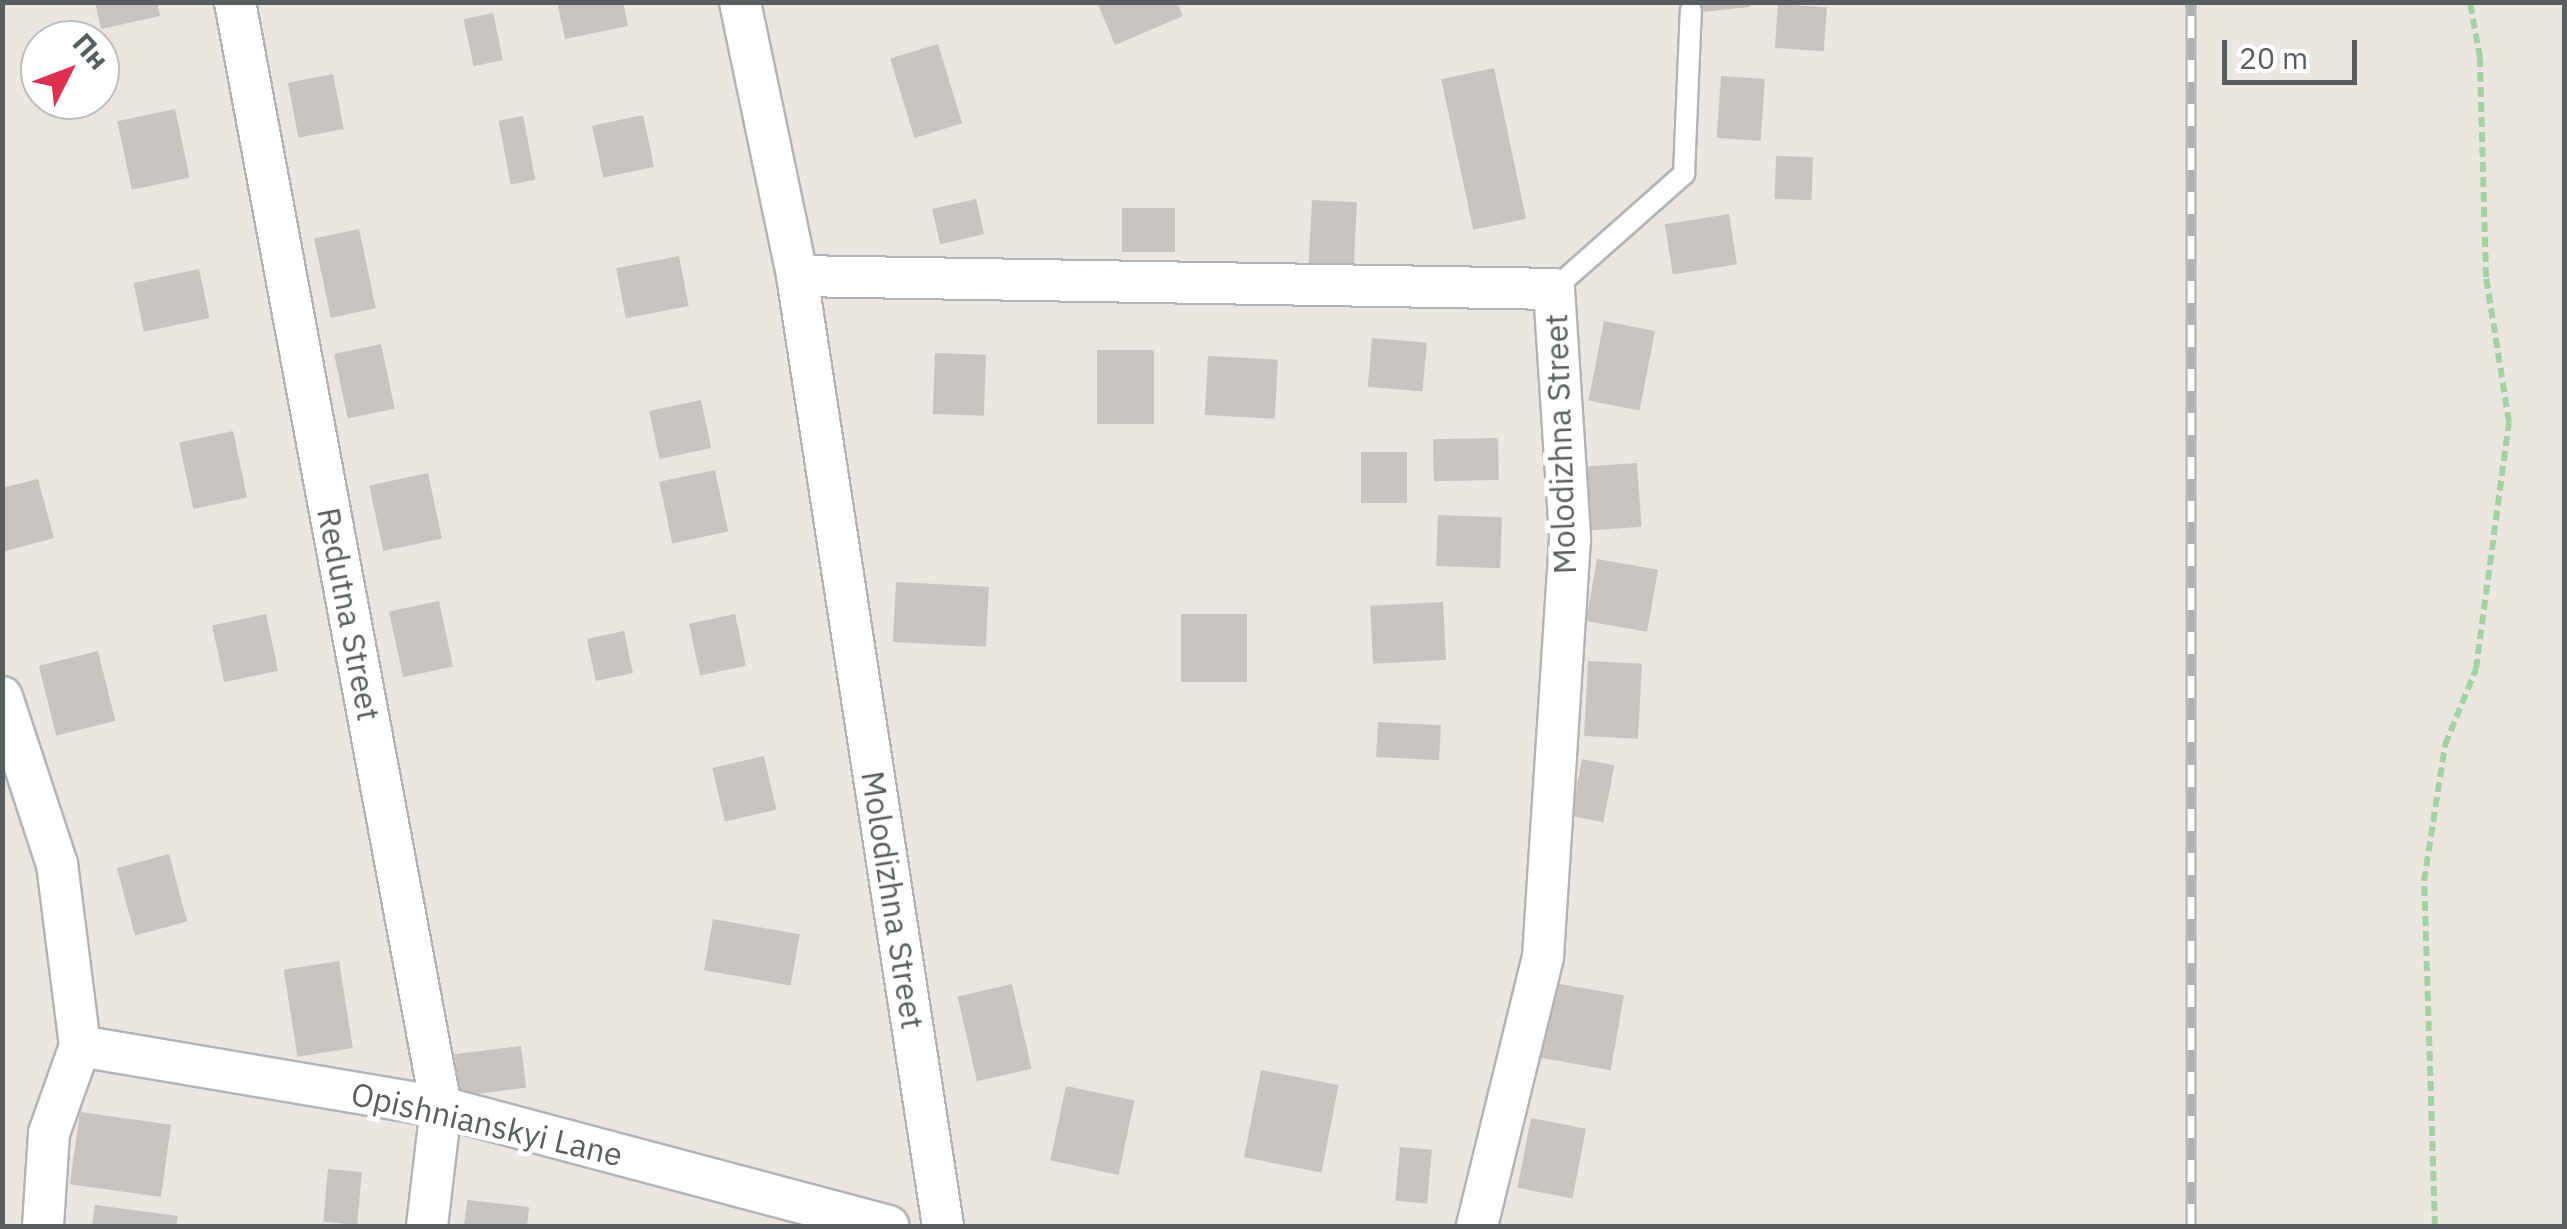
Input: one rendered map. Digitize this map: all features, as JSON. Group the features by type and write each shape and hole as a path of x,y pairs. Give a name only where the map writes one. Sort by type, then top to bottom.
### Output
{"street":[{"name":"Redutna Street","path":"235,2 441,1107 427,1226"},
{"name":"Molodizhna Street","path":"740,2 797,276 943,1226"},
{"name":"Molodizhna Street","path":"797,276 1554,289 1570,539 1543,956 1477,1226"},
{"path":"2,697 57,864 80,1046 49,1133 43,1226"},
{"name":"Opishnianskyi Lane","path":"80,1046 441,1107 888,1226"}],"lane":[{"path":"1554,289 1684,174 1691,10"}],"path":[{"path":"2435,1226 2424,881 2445,744 2476,669 2509,422 2486,278 2480,58 2470,2"}],"building":[{"path":"95,2 157,2 160,16 120,25 120,20 99,20"},
{"path":"557,2 623,2 628,26 565,39"},
{"path":"1097,2 1177,2 1183,16 1115,45"},
{"path":"1701,2 1750,2 1750,7 1702,12"},
{"path":"1778,4 1827,7 1824,51 1775,48"},
{"path":"493,13 503,60 474,66 464,19"},
{"path":"938,44 962,123 914,138 890,59"},
{"path":"1494,68 1526,219 1473,230 1441,79"},
{"path":"333,74 344,129 299,138 288,83"},
{"path":"1721,76 1765,79 1761,141 1717,138"},
{"path":"175,109 190,177 132,190 117,121"},
{"path":"643,115 654,167 603,178 592,126"},
{"path":"523,116 535,180 511,185 498,121"},
{"path":"1776,156 1813,157 1811,200 1774,199"},
{"path":"976,199 984,234 940,244 932,209"},
{"path":"1312,200 1357,202 1354,265 1309,263"},
{"path":"1122,208 1175,208 1175,252 1122,252"},
{"path":"1729,214 1737,264 1673,275 1665,224"},
{"path":"359,229 376,308 331,318 314,239"},
{"path":"679,256 689,306 626,318 616,268"},
{"path":"199,269 209,318 144,332 133,283"},
{"path":"1604,321 1655,331 1640,410 1589,401"},
{"path":"1372,338 1427,343 1423,392 1368,387"},
{"path":"381,344 395,409 348,419 334,354"},
{"path":"1097,350 1154,350 1154,424 1097,424"},
{"path":"935,353 986,355 984,416 933,414"},
{"path":"1208,356 1278,360 1275,419 1205,415"},
{"path":"701,400 711,448 659,459 649,411"},
{"path":"233,431 247,498 193,509 179,442"},
{"path":"1498,438 1499,480 1434,481 1433,439"},
{"path":"1361,452 1407,452 1407,503 1361,503"},
{"path":"1637,463 1641,527 1587,531 1582,467"},
{"path":"715,470 728,532 672,543 659,482"},
{"path":"428,473 442,539 383,551 369,485"},
{"path":"38,479 54,538 2,552 2,488"},
{"path":"1438,515 1502,517 1500,568 1436,566"},
{"path":"1597,559 1658,570 1647,632 1586,621"},
{"path":"896,582 989,587 986,647 893,642"},
{"path":"439,601 453,667 403,677 389,612"},
{"path":"1443,602 1446,660 1373,664 1370,606"},
{"path":"266,614 278,671 224,682 212,625"},
{"path":"735,614 746,666 700,676 689,624"},
{"path":"1181,614 1247,614 1247,682 1181,682"},
{"path":"624,631 633,673 596,681 587,639"},
{"path":"98,651 115,721 56,736 39,666"},
{"path":"1588,661 1642,664 1638,739 1584,736"},
{"path":"1378,722 1441,725 1439,760 1376,757"},
{"path":"764,756 776,810 725,822 712,768"},
{"path":"1582,759 1614,765 1603,822 1571,816"},
{"path":"169,854 187,922 135,936 117,868"},
{"path":"713,919 800,934 791,985 704,970"},
{"path":"339,961 353,1048 297,1057 284,970"},
{"path":"1554,983 1624,995 1611,1070 1541,1058"},
{"path":"1012,984 1032,1069 977,1081 957,997"},
{"path":"521,1046 526,1088 460,1096 454,1054"},
{"path":"1261,1070 1339,1085 1322,1172 1244,1157"},
{"path":"1066,1086 1134,1101 1119,1175 1050,1160"},
{"path":"80,1112 171,1125 161,1197 70,1184"},
{"path":"1531,1118 1586,1129 1572,1198 1517,1188"},
{"path":"1400,1147 1432,1150 1427,1204 1395,1201"},
{"path":"328,1169 362,1172 357,1225 323,1222"},
{"path":"467,1200 529,1207 527,1226 464,1226"},
{"path":"95,1205 178,1216 176,1226 92,1226"}],"railway":[{"path":"2191,2 2191,1226"}]}
